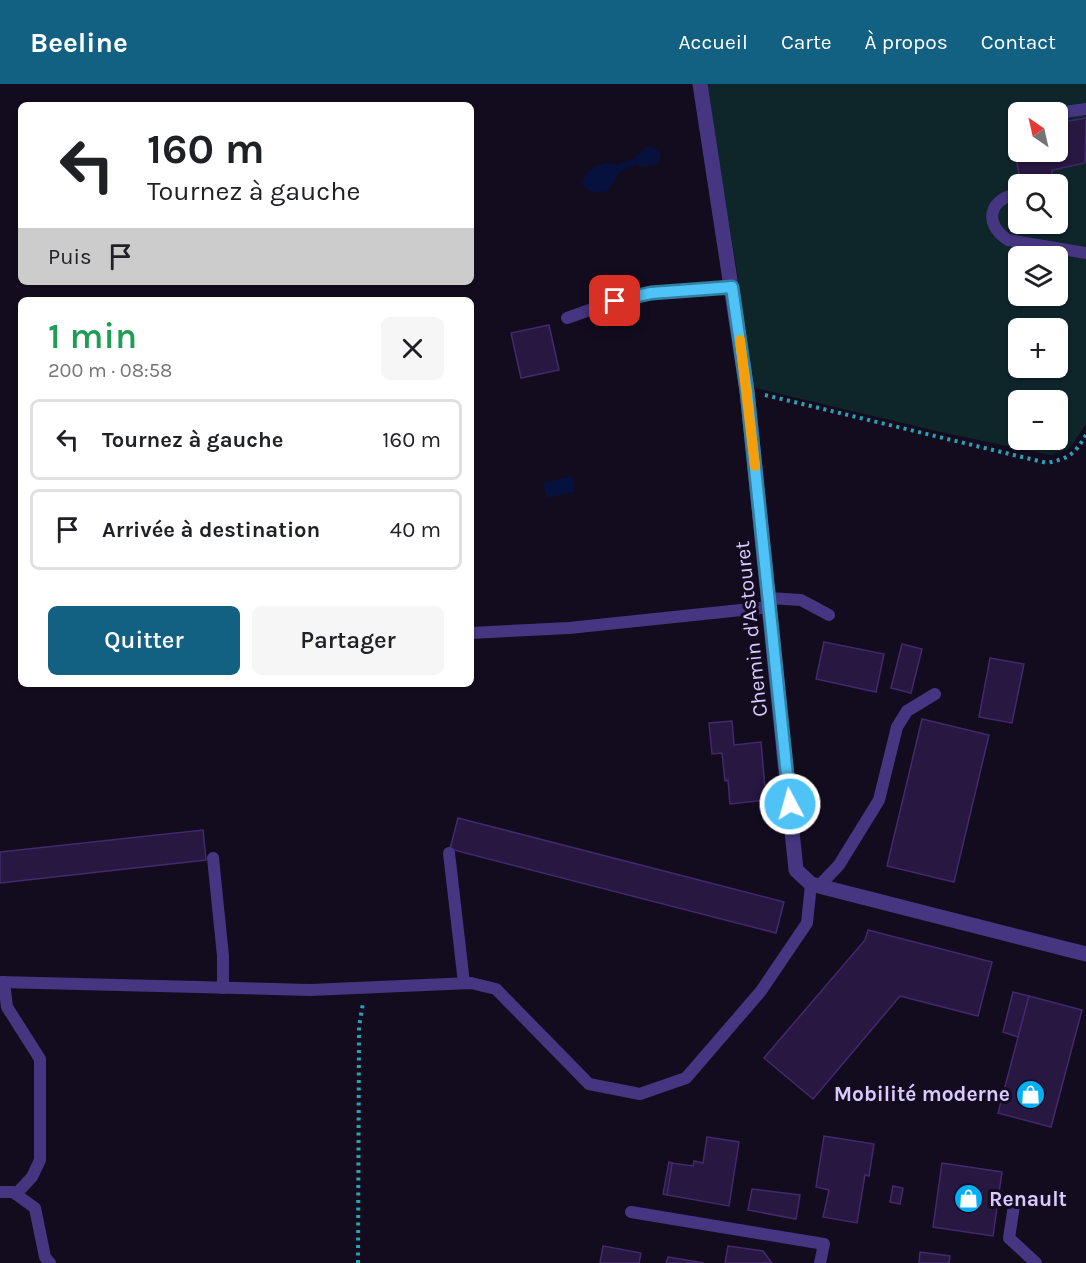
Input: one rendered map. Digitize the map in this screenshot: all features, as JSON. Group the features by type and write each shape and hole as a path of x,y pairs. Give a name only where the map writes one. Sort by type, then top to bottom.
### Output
{"street":[{"name":"Chemin d'Astouret","path":"700,84 747,391 796,870 815,885"},
{"path":"815,885 1086,954"}],"lane":[{"path":"1068,112 1086,109"},
{"path":"1008,196 992,210 991,219 1000,235 1008,240 1086,253"},
{"path":"567,318 615,301 651,293 732,287"},
{"path":"474,633 569,628 769,602 801,600 829,615"},
{"path":"16,1194 32,1177 40,1160 40,1059 8,1007 2,982 310,990 471,983 496,989 589,1084 640,1094 686,1078 761,991 807,923 815,885 839,865 879,800 897,726 907,711 935,694"},
{"path":"449,854 464,983"},
{"path":"213,858 223,956 223,988"},
{"path":"0,1192 12,1192 35,1208 45,1257 50,1263"},
{"path":"1015,1199 1009,1239 1036,1263"},
{"path":"631,1212 824,1244 820,1263"}],"path":[{"path":"747,391 1047,463 1066,459 1077,451 1086,435"},
{"path":"358,1263 359,1027 363,1008 362,988"}],"green space":[{"path":"706,84 1086,84 1086,424 1069,449 1068,390 1008,390 1008,446 752,387 737,272"},
{"path":"1027,450 1066,450 1051,455"}],"shaded area":[{"path":"646,147 653,147 661,153 658,164 642,167 636,164 621,171 607,191 593,192 582,185 586,174 596,167 607,164 618,165 635,158"},
{"path":"572,476 575,492 547,498 543,483"}],"building":[{"path":"1086,118 1085,163 1052,170 1052,174 1019,174 1017,162 1068,162 1068,121"},
{"path":"549,325 559,370 521,378 511,333"},
{"path":"824,642 884,654 876,692 816,679"},
{"path":"902,644 922,649 911,693 891,688"},
{"path":"990,658 1024,664 1012,723 979,717"},
{"path":"922,719 989,735 954,882 887,866"},
{"path":"732,721 734,745 761,742 766,800 730,804 722,753 712,754 709,723"},
{"path":"458,818 784,902 776,933 450,849"},
{"path":"203,830 206,860 0,883 0,852"},
{"path":"868,930 992,962 978,1016 900,996 813,1099 764,1058 865,940"},
{"path":"1013,992 1029,996 1018,1037 1003,1032"},
{"path":"1029,996 1082,1010 1051,1127 998,1113"},
{"path":"824,1136 874,1144 869,1176 865,1175 857,1223 823,1217 829,1190 816,1187"},
{"path":"707,1137 739,1142 729,1206 667,1195 672,1163 693,1166 694,1161 703,1163"},
{"path":"669,1162 672,1163 667,1195 663,1194"},
{"name":"Renault","path":"942,1163 1002,1172 993,1236 933,1227"},
{"path":"893,1186 903,1188 900,1204 890,1202"},
{"path":"752,1189 800,1195 796,1219 748,1210"},
{"path":"603,1246 641,1253 639,1263 600,1263"},
{"path":"728,1246 763,1251 772,1263 725,1263"},
{"path":"920,1252 950,1256 949,1263 919,1263"},
{"path":"668,1257 704,1263 666,1263"}],"slow traffic":[{"path":"740,340 755,466"}],"place":[{"name":"Mobilité moderne","path":"1031,1094"},
{"name":"Renault","path":"968,1199"}],"route":[{"path":"615,301 651,293 732,287 747,391 790,804"}]}
